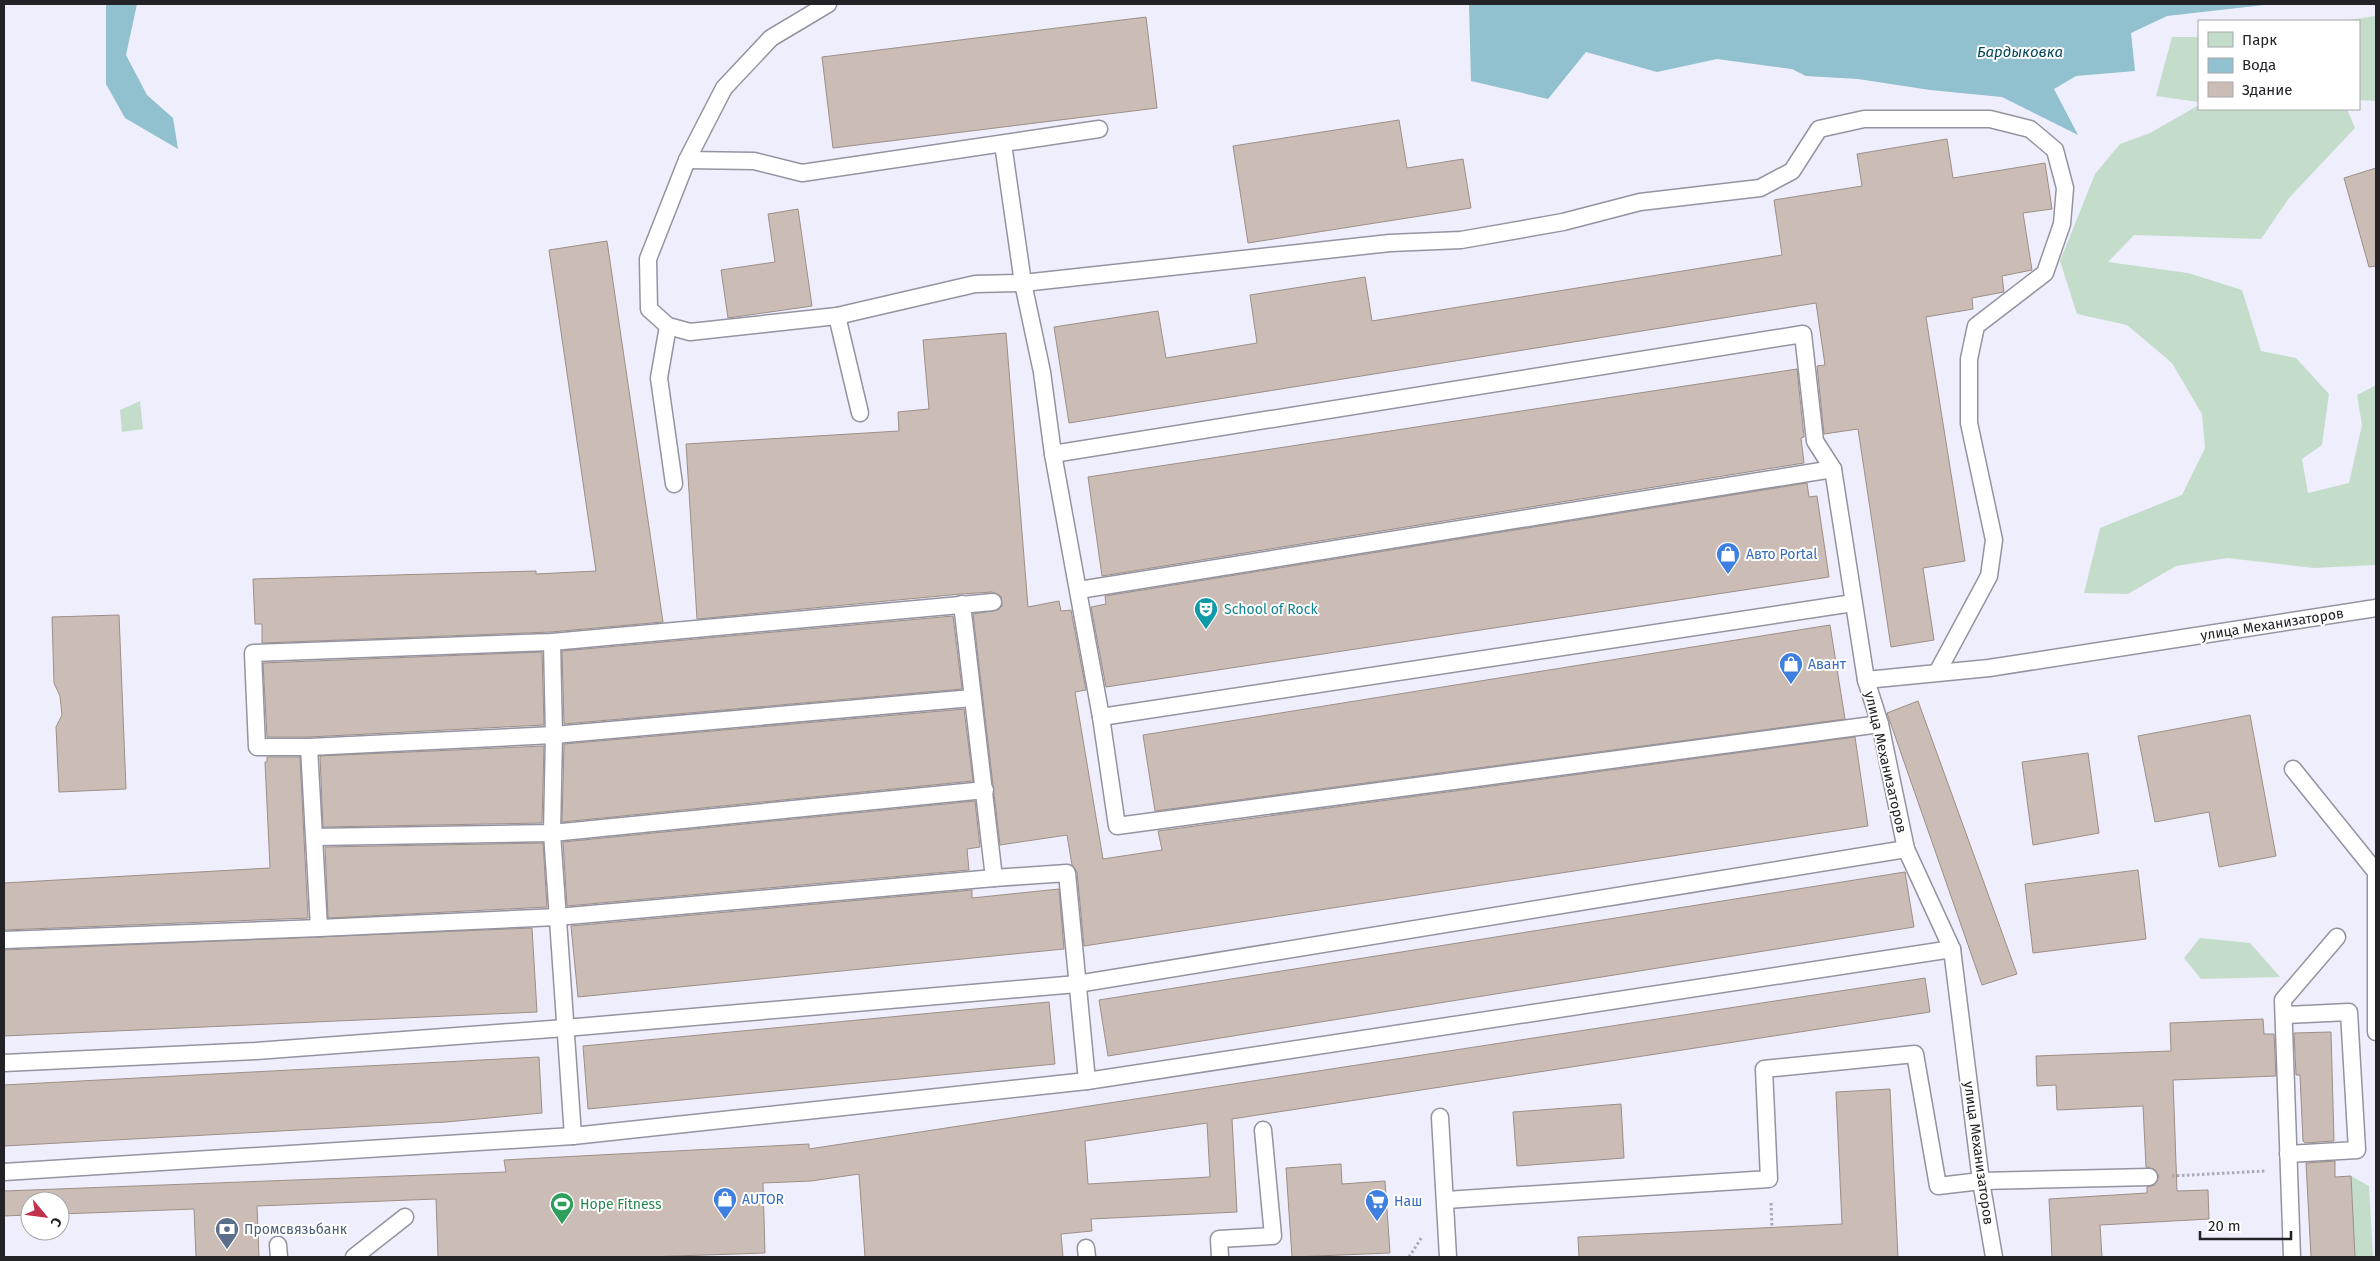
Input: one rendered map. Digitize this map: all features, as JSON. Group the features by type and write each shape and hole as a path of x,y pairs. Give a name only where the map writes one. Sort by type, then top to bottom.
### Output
{"lane":[{"path":"828,4 770,38 724,88 687,160 648,258 649,309 668,326 690,332 837,316 974,284 1023,283 1390,243 1461,240 1563,222 1640,202 1760,188 1792,171 1818,129 1864,120 1990,119 2030,128 2056,150 2065,188 2062,224 2045,273 1976,326 1969,359 1969,423 1994,540 1989,576 1938,671"},
{"path":"687,160 754,161 802,173 1099,129"},
{"path":"1003,144 1023,283 1042,372 1053,454 1101,717 1117,826 1880,724"},
{"path":"837,316 860,413"},
{"path":"668,326 659,378 674,484"},
{"path":"1053,454 1803,334 1815,441 1833,469 1866,680"},
{"path":"1079,590 1833,469"},
{"path":"972,698 554,735 309,748 257,747 253,653 552,642 994,602"},
{"path":"1101,717 1853,603"},
{"path":"962,604 994,878"},
{"name":"улица Механизаторов","path":"1994,1257 1981,1181 1952,950 1906,849 1880,724 1866,680 1938,671 1989,668 2376,608"},
{"path":"552,642 554,735 552,833 573,1136"},
{"path":"309,748 319,928"},
{"path":"2293,769 2376,872 2376,1032"},
{"path":"315,838 552,833 985,790"},
{"path":"4,1063 256,1051 565,1028 1077,984 1906,849"},
{"path":"4,940 557,917 1067,873 1087,1082"},
{"path":"2292,1257 2283,1000 2337,937"},
{"path":"4,1172 573,1136 1087,1082 1952,950"},
{"path":"2284,1015 2349,1012 2357,1150 2288,1162"},
{"path":"1446,1200 1769,1179 1764,1069 1915,1054 1938,1186 1981,1181 2149,1177"},
{"path":"1440,1117 1448,1257"},
{"path":"1220,1257 1219,1239 1273,1236 1263,1130"},
{"path":"354,1257 406,1217"}],"path":[{"path":"2149,1177 2288,1162"}],"green space":[{"path":"2376,16 2376,101 2360,100 2360,20 2350,20"},
{"path":"2172,37 2198,37 2198,102 2156,96"},
{"path":"2198,106 2198,110 2347,110 2355,128 2289,198 2261,239 2134,235 2108,262 2188,273 2242,290 2261,351 2296,358 2329,394 2322,445 2302,459 2308,493 2349,483 2362,425 2357,395 2376,385 2376,565 2314,568 2227,558 2176,566 2128,594 2084,593 2100,528 2182,495 2205,448 2202,414 2172,363 2127,325 2077,314 2060,261 2095,174 2120,144 2150,133"},
{"path":"140,401 143,429 122,432 120,410"},
{"path":"2200,938 2250,943 2280,977 2201,979 2184,958"},
{"path":"2351,1176 2369,1186 2373,1257 2355,1257"}],"water":[{"path":"106,4 137,4 126,55 147,95 173,118 178,149 125,118 106,84"},
{"name":"Бардыковка","path":"1469,4 2273,4 2167,16 2131,33 2135,71 2076,76 2054,89 2078,135 2002,97 1930,90 1858,79 1806,76 1792,69 1717,59 1657,72 1586,52 1548,99 1471,81"}],"building":[{"path":"1146,17 1157,108 833,148 822,57"},
{"path":"1399,120 1407,168 1463,159 1471,208 1248,243 1233,146"},
{"path":"1947,139 1953,178 2045,163 2052,209 2023,213 2032,270 2002,276 2004,292 1972,298 1973,309 1926,317 1965,561 1923,568 1934,640 1891,647 1858,429 1824,434 1817,366 1825,365 1816,303 1069,423 1054,327 1158,311 1166,358 1257,343 1250,295 1365,277 1372,321 1782,255 1774,200 1862,186 1857,154"},
{"path":"2376,168 2376,266 2369,267 2344,178"},
{"path":"798,209 812,306 728,318 721,270 775,262 768,214"},
{"path":"607,241 663,622 551,632 262,643 262,624 255,624 253,579 536,571 536,574 596,571 549,250"},
{"path":"1006,333 1028,607 1059,601 1061,611 1071,610 1086,690 1075,692 1103,859 1162,850 1158,831 1855,737 1868,826 1084,946 1077,872 1072,865 1067,835 1000,845 973,614 998,610 1002,606 1001,596 992,592 961,594 697,619 686,444 899,431 898,412 929,409 923,340"},
{"path":"1797,369 1804,437 1801,438 1804,463 1102,576 1088,477"},
{"path":"1807,483 1809,497 1817,496 1829,577 1106,687 1091,607 1106,604 1105,596"},
{"path":"119,615 126,789 59,792 56,727 62,715 60,696 54,683 52,617"},
{"path":"953,616 962,689 564,724 562,651"},
{"path":"1830,625 1845,719 1155,811 1143,735"},
{"path":"542,652 544,725 309,737 267,737 263,663"},
{"path":"1918,701 2017,974 1982,985 1887,713"},
{"path":"964,709 973,781 562,822 564,744"},
{"path":"2250,715 2276,856 2219,867 2209,812 2155,822 2138,736"},
{"path":"544,746 542,823 323,827 320,756"},
{"path":"2088,753 2099,833 2033,845 2022,762"},
{"path":"267,757 300,757 308,918 4,930 4,883 270,868 265,762 267,762"},
{"path":"975,801 980,847 967,849 969,870 567,906 563,842"},
{"path":"543,843 547,907 328,918 325,847"},
{"path":"2138,870 2146,939 2033,953 2025,884"},
{"path":"1905,872 1914,927 1108,1056 1099,1000"},
{"path":"1059,889 1064,949 578,997 571,926 972,890 972,898"},
{"path":"532,928 537,1012 4,1036 4,950"},
{"path":"1925,978 1930,1012 1232,1119 1237,1212 1091,1219 1092,1231 1061,1234 1063,1257 865,1257 859,1174 811,1181 763,1183 765,1253 645,1257 438,1257 436,1199 257,1206 259,1257 196,1257 194,1209 70,1214 70,1191 20,1191 20,1215 4,1216 4,1191 506,1172 504,1160 809,1144 809,1149","holes":["1207,1123 1210,1177 1088,1184 1085,1141"]},
{"path":"1049,1002 1055,1064 588,1109 583,1046"},
{"path":"2263,1019 2264,1034 2274,1034 2276,1076 2173,1080 2177,1191 2208,1190 2209,1219 2100,1225 2102,1257 2052,1257 2049,1199 2147,1193 2147,1187 2155,1185 2159,1176 2154,1169 2146,1167 2143,1106 2057,1110 2056,1085 2037,1086 2036,1056 2171,1051 2170,1023"},
{"path":"2331,1032 2334,1141 2305,1143 2303,1141 2300,1075 2296,1075 2294,1033"},
{"path":"539,1057 542,1113 446,1122 4,1146 4,1085"},
{"path":"1890,1089 1898,1257 1579,1257 1578,1237 1842,1224 1836,1092"},
{"path":"1621,1104 1624,1158 1517,1166 1513,1112"},
{"path":"2335,1161 2335,1177 2351,1176 2355,1257 2311,1257 2306,1163"},
{"path":"1341,1164 1342,1184 1385,1181 1390,1253 1292,1257 1286,1168"}],"place":[{"name":"Авто Portal","path":"1728,575"},
{"name":"School of Rock","path":"1206,630"},
{"name":"Авант","path":"1791,685"},
{"name":"AUTOR","path":"725,1220"},
{"name":"Наш","path":"1377,1222"},
{"name":"Hope Fitness","path":"562,1225"},
{"name":"Промсвязьбанк","path":"227,1250"}]}
